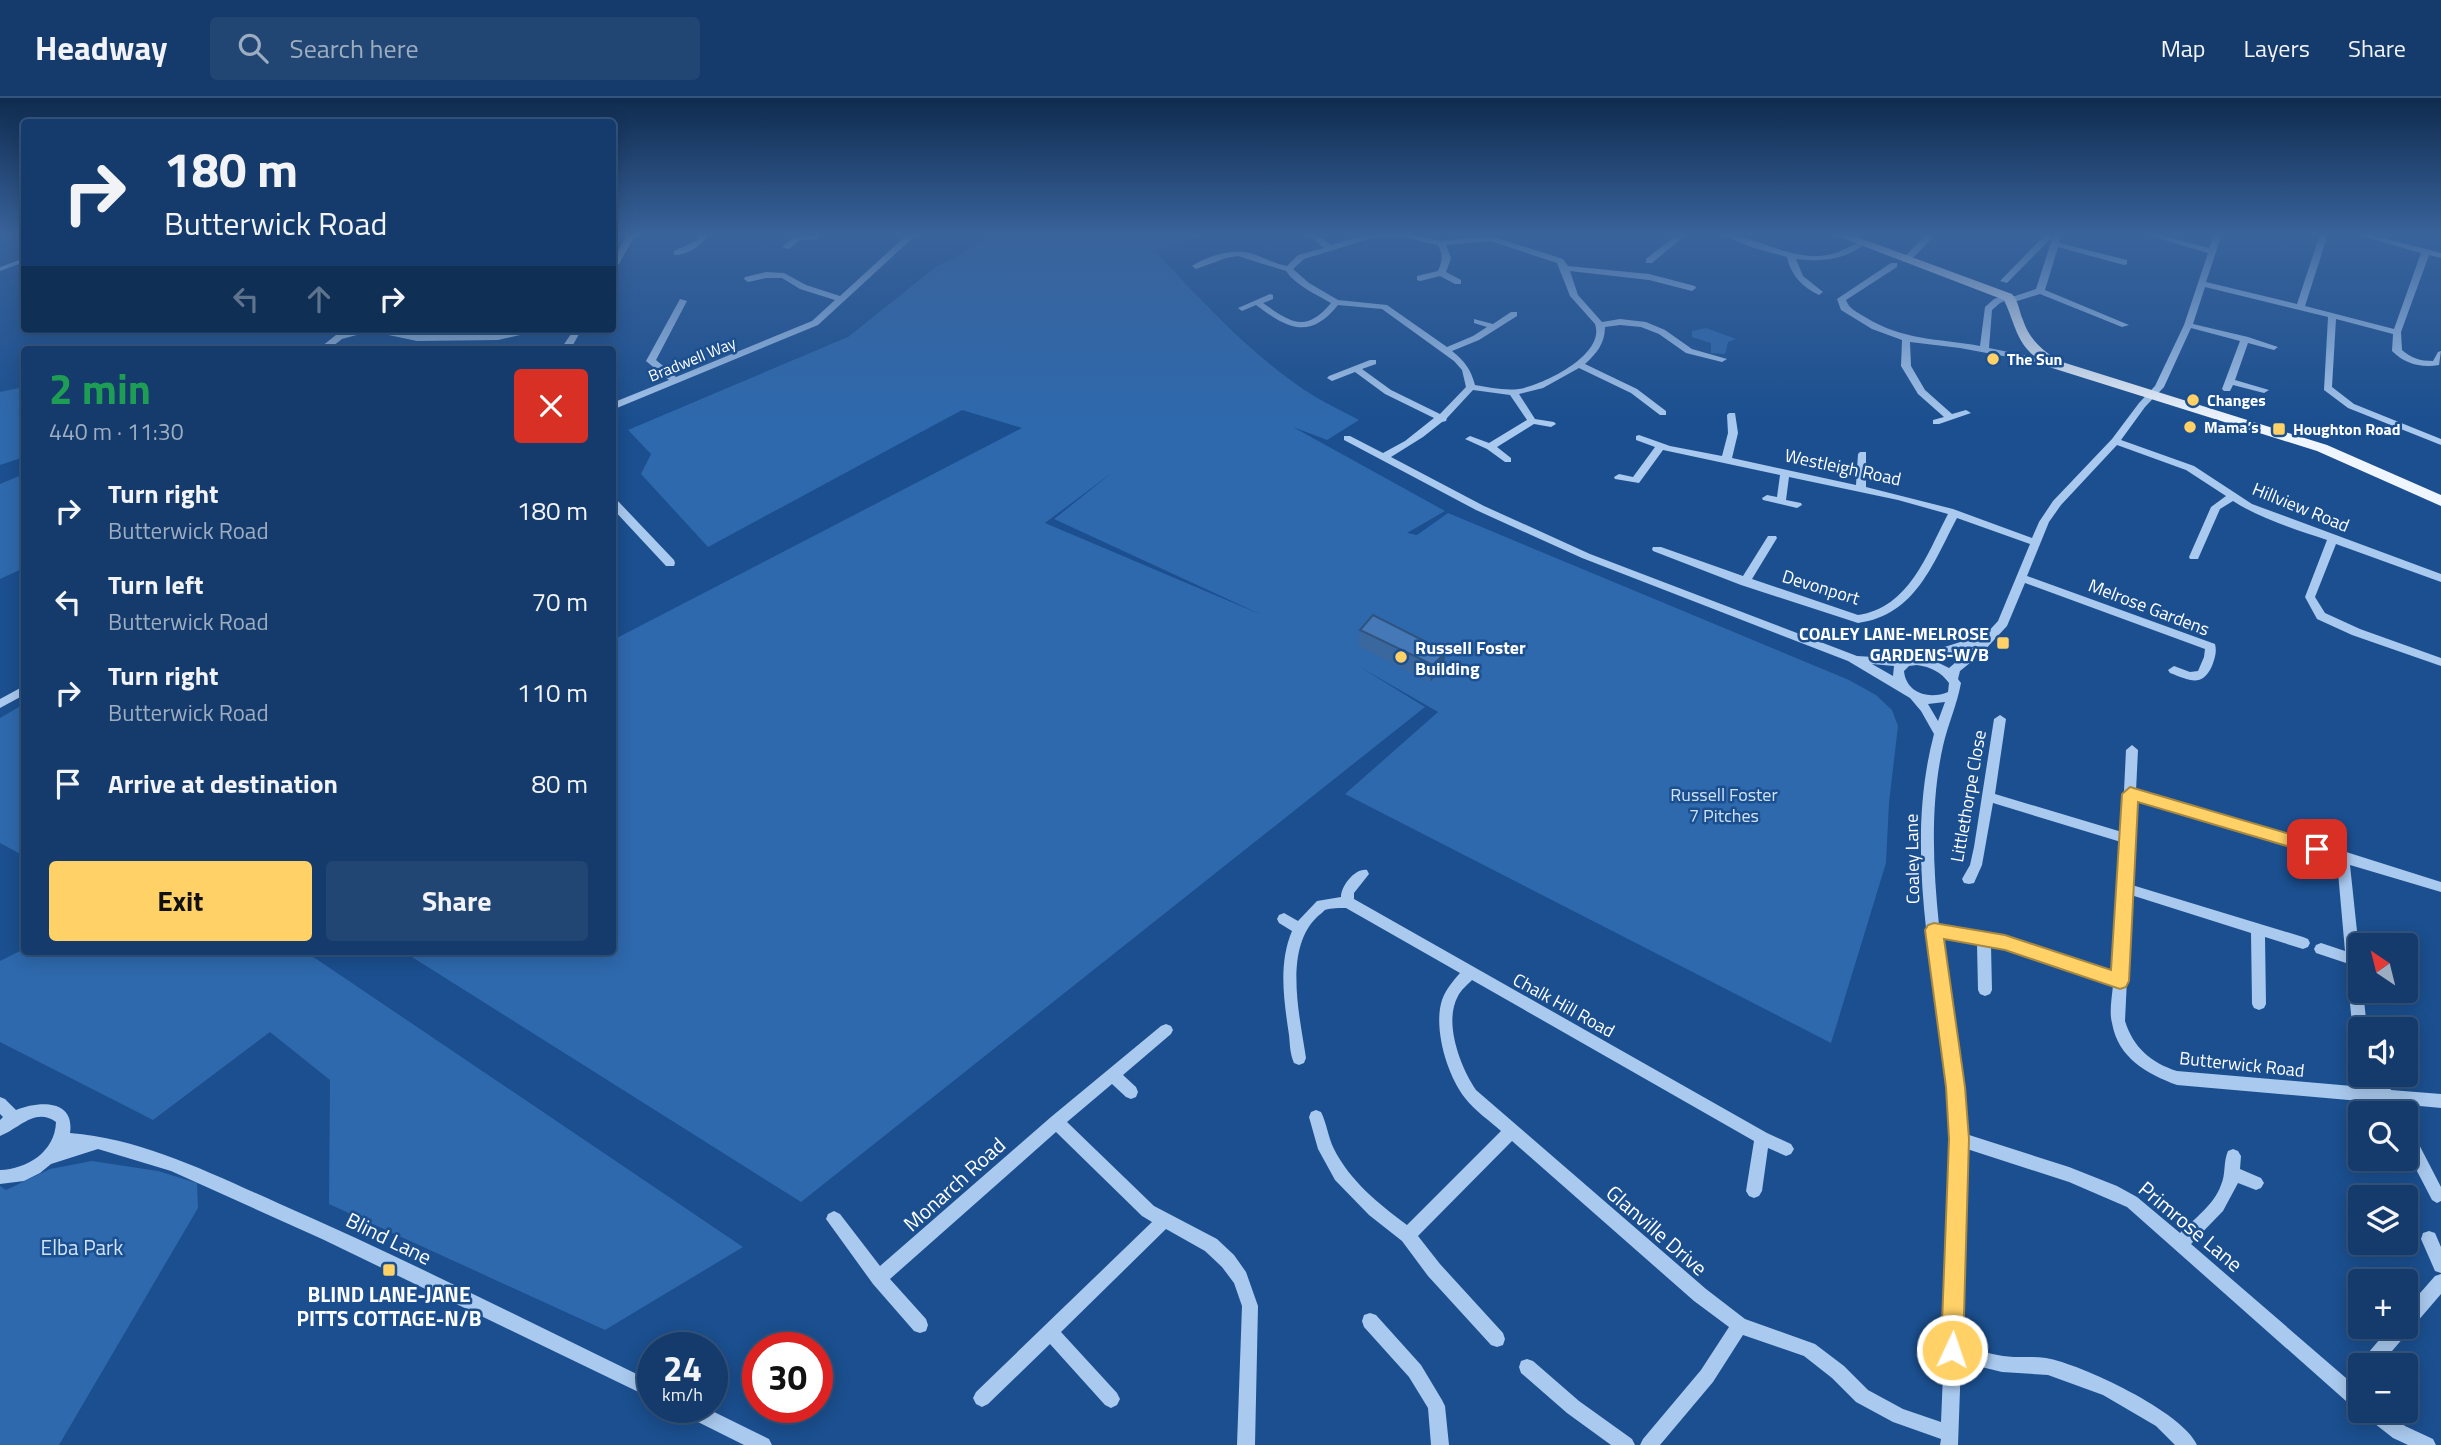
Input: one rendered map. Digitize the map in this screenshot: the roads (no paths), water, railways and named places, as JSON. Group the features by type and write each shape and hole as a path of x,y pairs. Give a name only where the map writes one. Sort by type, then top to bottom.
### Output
{"main road":[{"path":"2003,297 2009,299 2025,342 2054,364 2322,448 2441,500"}],"street":[{"path":"834,297 841,299"},
{"name":"Bradwell Way","path":"616,405 807,328 843,297"},
{"path":"1242,308 1270,297"},
{"path":"1326,297 1336,302 1384,307 1448,350 1466,370 1471,387"},
{"path":"1471,387 1513,393 1541,386 1579,364 1596,348 1601,337 1600,325 1576,297"},
{"path":"1844,297 1841,299 1844,308 1858,319 1906,339 1950,344 2054,364"},
{"path":"1984,350 1988,309 1997,300 2017,297"},
{"path":"2055,297 2125,325"},
{"path":"1347,438 1480,508 1586,556 1852,658 1908,691 1937,701 1953,694 1954,669 2003,623 2044,522 2057,503 2115,441 2160,385 2188,325 2197,297"},
{"path":"2258,297 2397,332"},
{"path":"2300,307 2303,297"},
{"path":"2410,297 2397,332 2397,351 2405,359 2424,365 2436,363 2441,354"},
{"path":"675,381 651,361 683,302"},
{"path":"1257,302 1287,325 1303,326 1318,322 1336,302"},
{"path":"1448,350 1514,314"},
{"path":"2332,316 2327,388 2351,406 2441,442"},
{"path":"1477,321 1494,327"},
{"path":"1600,325 1620,322 1643,324 1662,332 1689,351 1701,349 1722,359"},
{"path":"2188,325 2274,347"},
{"path":"327,346 343,333"},
{"path":"392,333 417,338 500,336 513,333"},
{"path":"500,336 503,346"},
{"path":"1906,339 1906,366 1921,392 1950,417"},
{"path":"2245,339 2229,385 2264,390"},
{"path":"1332,378 1373,362"},
{"path":"1579,364 1623,384 1651,402 1663,414"},
{"path":"1356,369 1388,392 1443,419"},
{"path":"1383,457 1408,445 1443,419 1471,387"},
{"path":"1513,393 1532,421"},
{"path":"1651,402 1667,398"},
{"path":"1936,422 1966,413"},
{"path":"1726,461 1733,433 1732,415"},
{"path":"1490,447 1532,421 1551,424"},
{"name":"Westleigh Road","path":"1639,438 1661,446 1861,489 1954,513 2036,543"},
{"path":"1470,439 1490,447 1507,460"},
{"name":"Hillview Road","path":"2115,441 2190,468 2248,506 2332,540 2441,578"},
{"path":"1635,481 1661,446"},
{"path":"1847,460 1862,458 1861,489"},
{"path":"1781,502 1785,473"},
{"path":"1619,477 1647,485"},
{"path":"2194,557 2216,507 2234,496"},
{"path":"1767,498 1797,505"},
{"path":"616,505 670,563"},
{"name":"Devonport","path":"1673,542 1661,551 1858,619 1873,617 1902,600 1918,581 1954,513"},
{"path":"1745,582 1772,538"},
{"path":"2332,540 2310,597 2321,615 2356,632 2441,662"},
{"name":"Melrose Gardens","path":"2021,578 2211,647 2210,657 2202,675 2189,676 2174,670"},
{"path":"1940,734 1925,708 1897,677 1898,669 1911,662 1942,655 1993,635"},
{"path":"1852,658 1939,667 1953,678"},
{"path":"0,704 21,692"},
{"name":"Coaley Lane","path":"1949,1439 1959,1139 1955,1087 1934,930 1928,848 1931,799 1940,734 1949,715 1953,694"},
{"name":"Littlethorpe Close","path":"1969,879 1976,866 2000,719"},
{"name":"Butterwick Road","path":"2132,750 2118,1021 2121,1035 2137,1058 2164,1074 2177,1078 2441,1101"},
{"path":"2130,794 2441,887"},
{"path":"1989,797 2127,839"},
{"path":"2343,856 2349,933"},
{"path":"1299,1058 1292,1008 1291,960 1300,929 1322,905 1348,902 1347,892 1362,874"},
{"path":"2124,888 2304,943"},
{"name":"Chalk Hill Road","path":"1348,902 1469,973 1786,1149"},
{"path":"1284,919 1300,929"},
{"path":"2258,929 2259,1004"},
{"path":"1934,930 2035,951 2120,981"},
{"path":"1984,939 1985,990"},
{"path":"2320,949 2348,958"},
{"name":"Glanville Drive","path":"1469,973 1449,998 1445,1019 1460,1079 1471,1095 1700,1294 1740,1325 1808,1350 1838,1372 1862,1396 1949,1439"},
{"name":"Monarch Road","path":"879,1278 1056,1122 1166,1030"},
{"path":"1113,1075 1131,1092"},
{"path":"2382,1087 2390,1101"},
{"path":"0,1104 15,1119"},
{"path":"0,1129 35,1111 56,1111 64,1119 62,1139 46,1159"},
{"path":"1316,1117 1326,1149 1340,1175 1375,1210 1408,1235 1434,1270 1497,1339"},
{"path":"1056,1122 1148,1211 1211,1245 1228,1261 1240,1278 1251,1313 1246,1445"},
{"path":"1408,1235 1512,1130"},
{"path":"1754,1191 1762,1138"},
{"name":"Blind Lane","path":"62,1139 99,1142 173,1164 316,1228 637,1383"},
{"name":"Primrose Lane","path":"1959,1139 2107,1188 2132,1202 2346,1391"},
{"path":"0,1186 46,1159 99,1142"},
{"path":"2180,1244 2225,1197 2234,1174 2233,1156"},
{"path":"2418,1158 2437,1195"},
{"path":"0,1177 20,1174"},
{"path":"2234,1174 2256,1183"},
{"path":"834,1219 879,1278 920,1325"},
{"path":"982,1398 1164,1221"},
{"path":"2429,1239 2441,1265"},
{"path":"2418,1308 2441,1282"},
{"path":"1370,1321 1415,1371 1436,1406 1440,1445"},
{"path":"1649,1445 1707,1376 1740,1325"},
{"path":"1051,1332 1111,1399"},
{"path":"2379,1353 2391,1339"},
{"path":"1952,1350 2002,1364 2048,1367 2107,1388 2162,1420 2188,1445"},
{"path":"1527,1367 1573,1407 1626,1445"},
{"path":"718,1423 763,1445"},
{"path":"2388,1423 2399,1432 2427,1445"}],"place":[{"name":"The Sun","path":"1993,359"},
{"name":"Changes","path":"2193,400"},
{"name":"Mama’s","path":"2190,427"},
{"name":"Houghton Road","path":"2279,429"},
{"name":"COALEY LANE-MELROSE GARDENS-W/B","path":"2003,643"},
{"name":"Russell Foster Building","path":"1401,657"},
{"name":"BLIND LANE-JANE PITTS COTTAGE-N/B","path":"389,1270"}],"park label":[{"name":"Russell Foster 7 Pitches","path":"1724,804"},
{"name":"Elba Park","path":"82,1247"}]}
